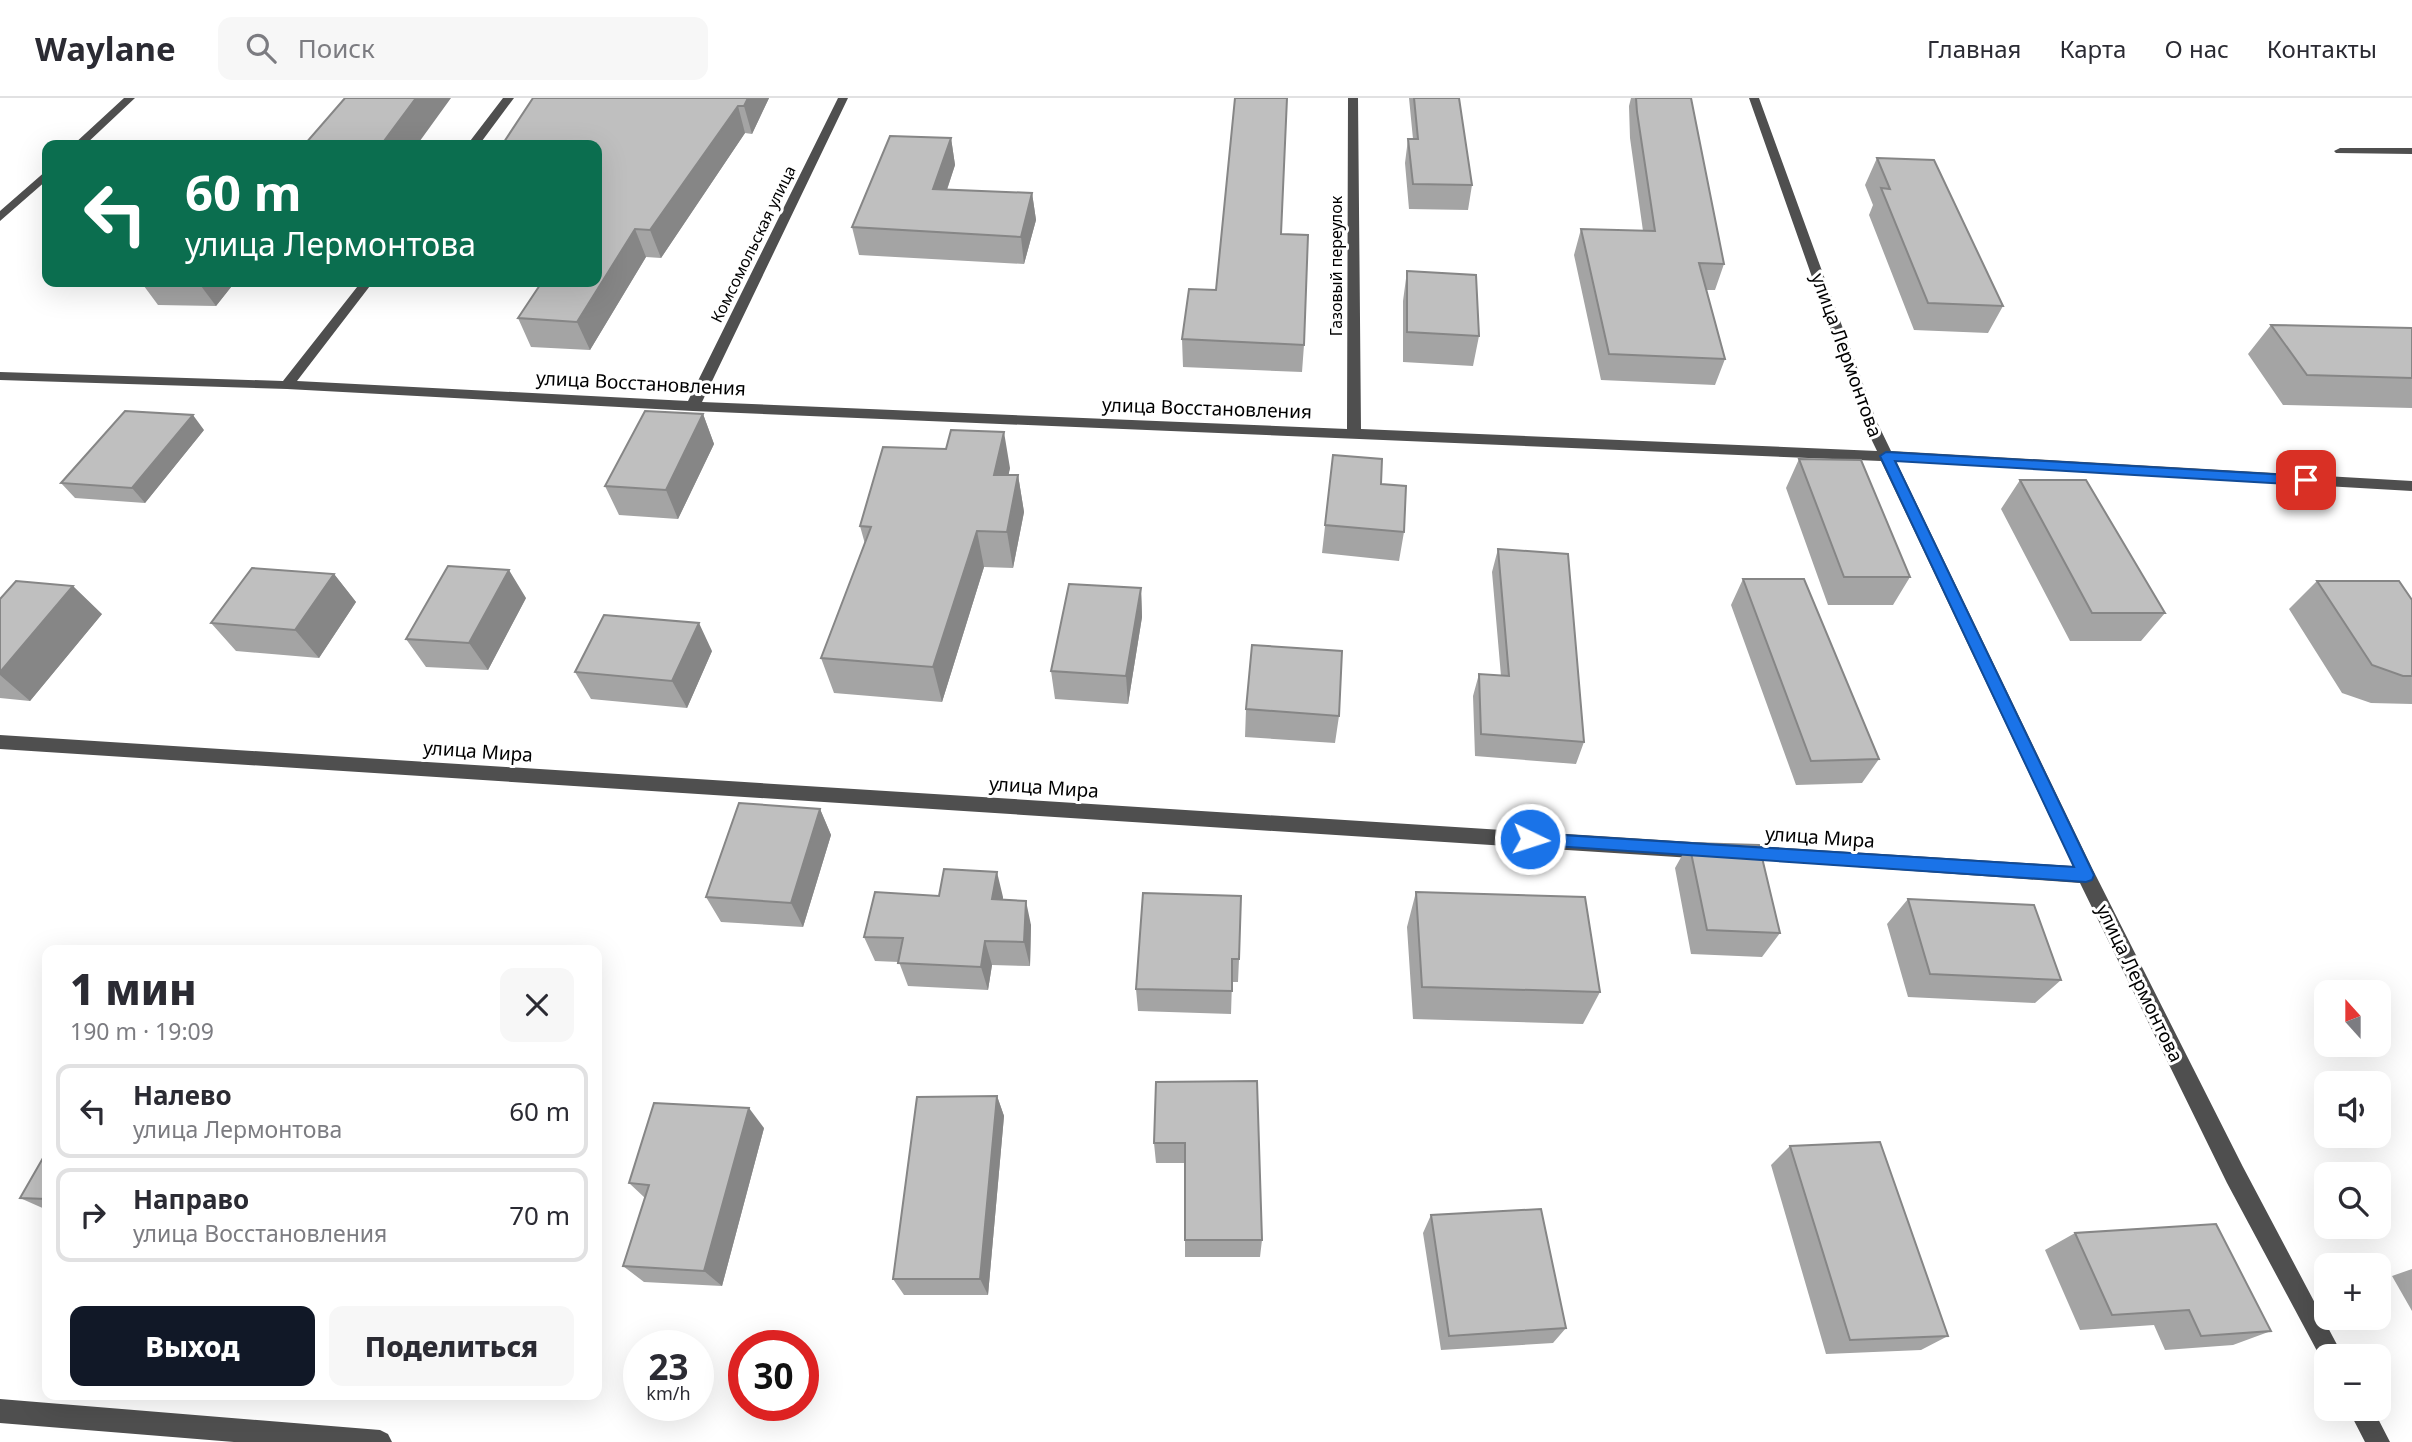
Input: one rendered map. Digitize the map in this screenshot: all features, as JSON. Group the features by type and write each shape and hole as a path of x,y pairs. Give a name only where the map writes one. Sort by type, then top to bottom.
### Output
{"street":[{"path":"84,140 130,98"},
{"path":"477,140 509,98"},
{"name":"Комсомольская улица","path":"694,405 843,98"},
{"name":"Газовый переулок","path":"1353,98 1354,434"},
{"name":"улица Лермонтова","path":"1754,98 1870,422 2086,875 2235,1175 2326,1344"},
{"path":"2340,151 2412,151"},
{"path":"0,217 42,179"},
{"path":"287,385 363,287"},
{"name":"улица Восстановления","path":"0,376 287,385 1886,456 2412,486"},
{"name":"улица Мира","path":"0,742 2086,875"},
{"path":"0,1411 380,1442"},
{"path":"2367,1421 2378,1442"}],"building":[{"path":"345,98 416,98 385,140 308,140"},
{"path":"533,98 748,98 744,106 738,106 650,230 635,229 602,282 602,140 505,140"},
{"path":"1235,98 1287,98 1281,234 1308,235 1304,345 1182,339 1189,289 1216,290"},
{"path":"1414,98 1459,98 1472,185 1413,184 1408,139 1418,139"},
{"path":"1636,98 1691,98 1724,264 1699,263 1725,359 1609,354 1581,229 1655,231"},
{"path":"890,136 951,138 933,189 1032,193 1021,237 852,227"},
{"path":"1877,158 1934,160 2003,306 1928,303 1881,188 1890,189"},
{"path":"1407,271 1476,275 1479,336 1407,332"},
{"path":"539,287 599,287 577,322 518,318"},
{"path":"2271,325 2412,328 2412,378 2307,375"},
{"path":"125,411 193,415 132,488 61,483"},
{"path":"645,411 703,414 666,490 605,486"},
{"path":"951,430 1004,432 994,475 1018,475 1007,532 977,531 933,667 821,658 871,527 860,526 883,447 946,449"},
{"path":"1333,455 1382,459 1381,484 1406,486 1404,532 1325,525"},
{"path":"1799,459 1861,460 1910,577 1844,577"},
{"path":"2020,480 2086,480 2165,613 2092,613"},
{"path":"1498,549 1568,554 1584,742 1481,734 1479,674 1509,676"},
{"path":"448,566 509,570 469,643 406,639"},
{"path":"252,568 334,574 295,630 211,623"},
{"path":"1743,579 1804,579 1879,759 1811,761"},
{"path":"16,581 73,586 0,672 0,599"},
{"path":"2317,581 2399,581 2412,600 2412,676 2403,676 2372,665"},
{"path":"1069,584 1141,588 1126,676 1051,671"},
{"path":"604,615 699,623 672,681 575,672"},
{"path":"1252,645 1342,651 1339,716 1246,709"},
{"path":"739,803 820,809 791,903 706,897"},
{"path":"1689,843 1759,845 1780,933 1707,930"},
{"path":"944,869 997,872 992,899 1026,901 1024,942 985,941 981,967 898,963 903,938 864,937 875,892 939,896"},
{"path":"1416,892 1585,897 1600,992 1422,987"},
{"path":"1143,893 1241,896 1239,959 1232,959 1232,991 1136,989"},
{"path":"1908,899 2034,905 2061,980 1930,974"},
{"path":"1257,1081 1262,1240 1185,1240 1185,1143 1154,1143 1156,1082"},
{"path":"997,1096 980,1279 893,1279 917,1097"},
{"path":"654,1103 749,1108 704,1271 623,1266 649,1185 629,1183"},
{"path":"1880,1142 1948,1336 1850,1340 1790,1146"},
{"path":"42,1160 42,1199 20,1198"},
{"path":"1541,1209 1566,1328 1449,1336 1431,1215"},
{"path":"2216,1224 2271,1331 2201,1336 2189,1310 2112,1315 2075,1233"}],"route":[{"path":"1530,839 2086,875 1886,456 2306,480"}]}
